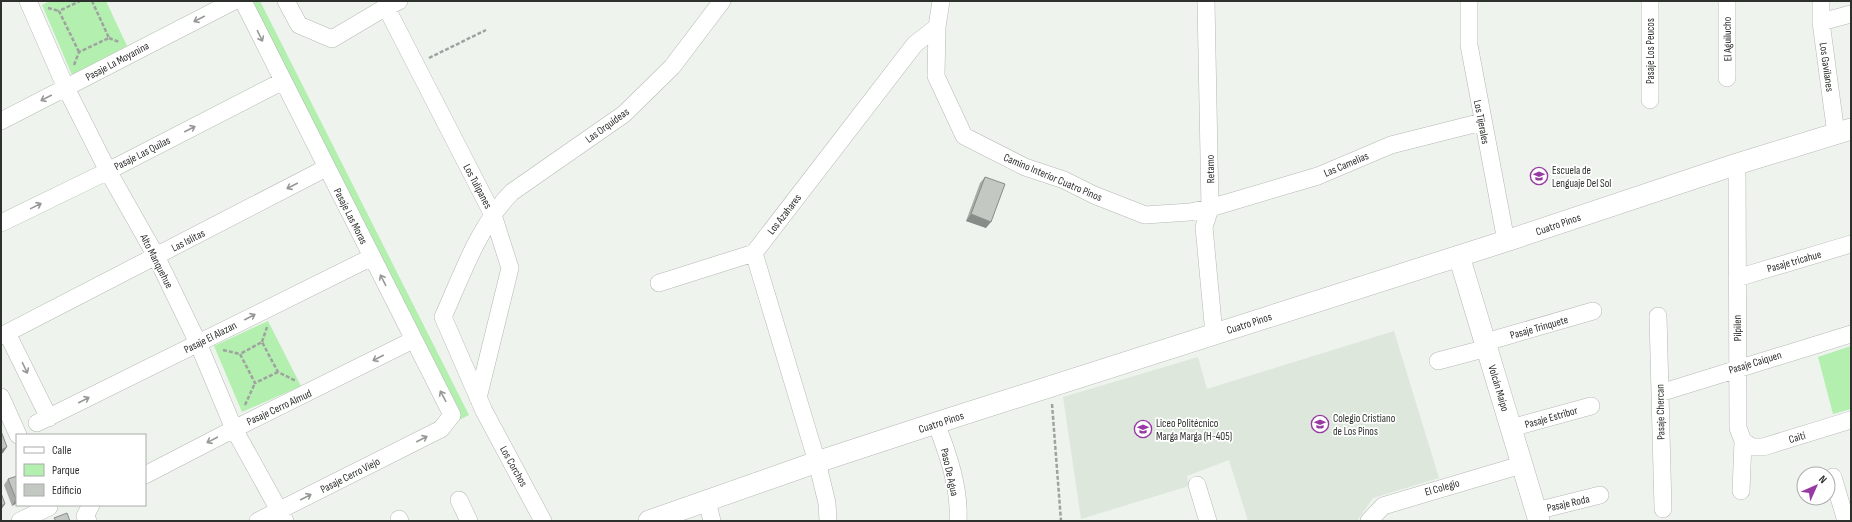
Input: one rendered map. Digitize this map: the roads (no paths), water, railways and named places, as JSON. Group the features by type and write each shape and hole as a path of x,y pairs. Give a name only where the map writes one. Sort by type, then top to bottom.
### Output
{"street":[{"name":"Alto Manquehue","path":"29,1 66,88 108,171 156,256 198,343 234,428 282,516"},
{"name":"Pasaje La Moyanina","path":"1,121 234,1"},
{"name":"Pasaje Las Moras","path":"243,1 413,340 452,414 441,429"},
{"path":"286,1 299,25 332,39 392,4"},
{"name":"Las Orquídeas","path":"493,215 500,204 512,192 624,114 672,67 722,1"},
{"path":"937,27 941,1"},
{"name":"Retamo","path":"1206,1 1210,208 1204,227 1214,334"},
{"name":"Los Tijerales","path":"1469,1 1469,45 1482,122 1506,241"},
{"name":"Pasaje Los Peucos","path":"1650,1 1650,100"},
{"name":"El Aguilucho","path":"1727,1 1728,78"},
{"name":"Los Gavilanes","path":"1821,1 1821,22 1844,132"},
{"name":"Los Tulipanes","path":"392,4 415,65 493,215 476,246 443,317 481,404"},
{"path":"1821,22 1851,14"},
{"name":"Camino Interior Cuatro Pinos","path":"937,27 936,76 964,136 1025,167 1064,180 1094,195 1145,215 1190,212 1210,208"},
{"name":"Los Azahares","path":"754,253 915,44 937,27"},
{"name":"Pasaje Las Quilas","path":"1,223 108,171 282,81"},
{"name":"Las Camelias","path":"1210,208 1318,176 1391,145 1482,122"},
{"name":"Cuatro Pinos","path":"649,521 817,462 936,423 1506,241 1737,164 1844,132"},
{"name":"Pilpilen","path":"1737,164 1738,428 1743,442 1741,491"},
{"name":"Las Islitas","path":"4,334 326,168"},
{"path":"481,404 510,268 493,215"},
{"name":"Pasaje tricahue","path":"1737,278 1851,244"},
{"path":"659,283 754,253 817,462 827,503 828,521"},
{"name":"Volcán Maipo","path":"1459,256 1538,516"},
{"name":"Pasaje El Alazan","path":"4,334 43,420 372,257"},
{"name":"Pasaje Trinquete","path":"1438,361 1593,311"},
{"name":"Pasaje Chercan","path":"1658,316 1663,509"},
{"name":"Pasaje Caiquen","path":"1660,393 1738,367 1851,334"},
{"name":"Pasaje Cerro Almud","path":"146,475 234,428 413,340"},
{"path":"2,403 18,434"},
{"name":"Los Corchos","path":"481,404 544,521"},
{"name":"Pasaje Estribor","path":"1511,428 1590,406"},
{"name":"Caiti","path":"1743,442 1752,447 1763,447 1851,420"},
{"name":"Paso De Agua","path":"936,423 950,458 959,510 958,521"},
{"name":"Pasaje Cerro Viejo","path":"258,521 282,516 441,429"},
{"name":"El Colegio","path":"1371,520 1383,506 1521,464"},
{"path":"1197,485 1207,521"},
{"path":"1836,487 1846,521"},
{"name":"Pasaje Roda","path":"1538,516 1600,495"},
{"path":"459,500 469,521"},
{"path":"707,501 712,521"},
{"path":"20,521 48,506"},
{"path":"88,521 85,516 90,506"}],"place":[{"name":"Escuela de Lenguaje Del Sol","path":"1539,176"},
{"name":"Colegio Cristiano de Los Pinos","path":"1320,424"},
{"name":"Liceo Politécnico Marga Marga (H-405)","path":"1143,429"}]}
